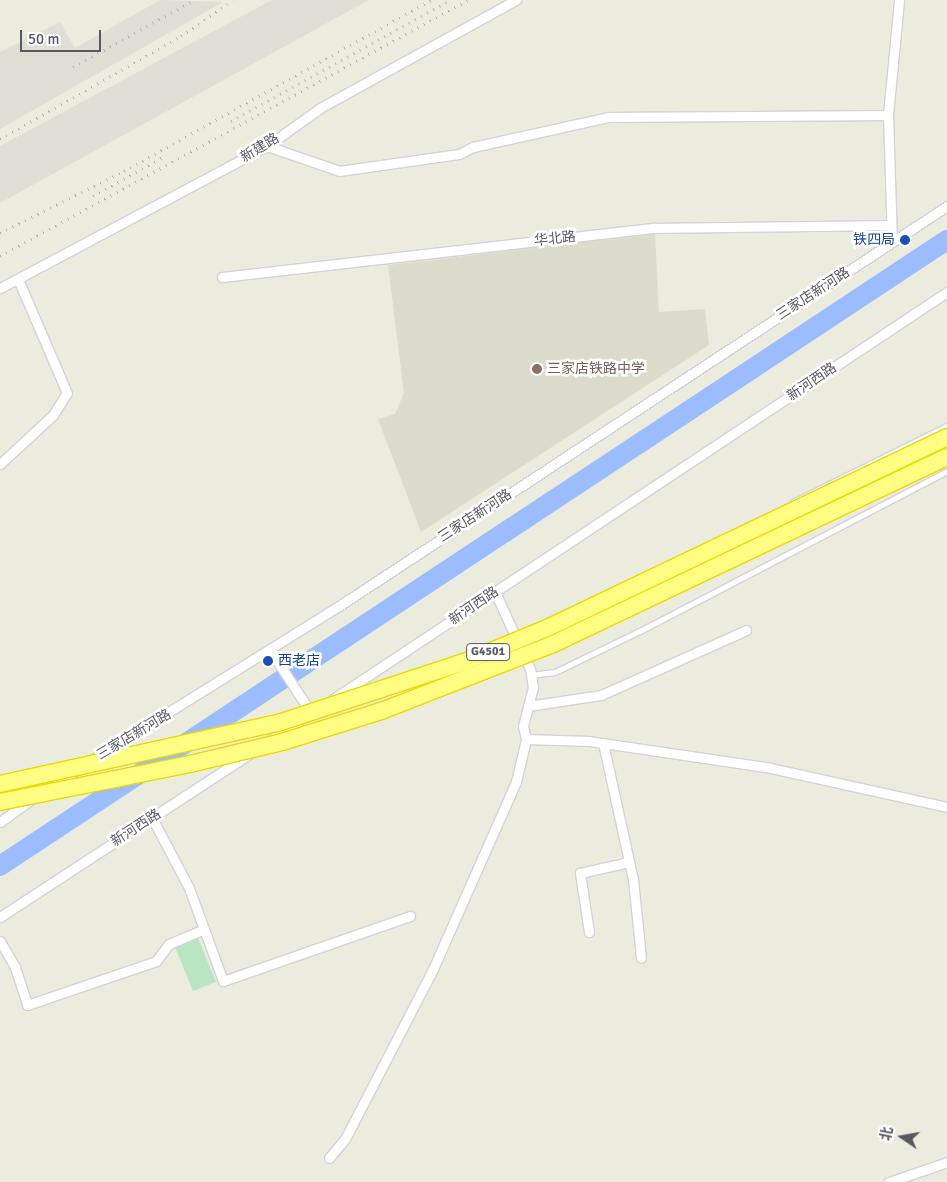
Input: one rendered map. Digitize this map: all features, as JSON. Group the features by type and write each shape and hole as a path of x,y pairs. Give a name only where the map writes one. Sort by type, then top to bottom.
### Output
{"highway":[{"name":"G4501","path":"0,784 278,723 464,662 547,628 947,437"},
{"name":"G4501","path":"0,802 208,759 384,710 553,644 947,457"}],"street":[{"name":"新建路","path":"0,288 267,146 320,108 516,0"},
{"path":"892,242 888,115 899,0"},
{"path":"267,146 339,171 459,154 473,147 608,117 888,115"},
{"name":"三家店新河路","path":"0,822 119,742 270,650 947,206"},
{"name":"华北路","path":"222,277 654,228 890,225"},
{"path":"0,464 53,415 68,393 18,279"},
{"name":"新河西路","path":"0,917 312,714 947,292"},
{"path":"329,1158 345,1139 433,969 516,782 526,739 523,726 533,688 531,675 516,637 495,592"},
{"path":"528,706 601,694 746,630"},
{"path":"270,650 312,714"},
{"path":"526,739 603,744 771,768 947,807"},
{"path":"603,744 630,862 641,958"},
{"path":"152,818 188,888 223,980 410,916"},
{"path":"589,932 580,873 630,862"},
{"path":"0,941 15,967 27,1005 156,961 169,944 204,929"},
{"path":"889,1182 947,1162"}],"lane":[{"path":"516,637 601,599 947,426"},
{"path":"531,675 555,672 640,631 947,471"}],"shaded area":[{"path":"160,0 223,2 0,129 0,52 60,22 75,48"},
{"path":"272,0 369,0 0,203 0,146"},
{"name":"三家店铁路中学","path":"655,234 659,312 705,309 709,345 421,532 378,419 395,414 404,393 388,265"}],"green space":[{"path":"198,938 216,982 193,991 175,947"}],"waterway":[{"path":"0,866 947,240"}],"railway":[{"path":"73,67 194,0"},
{"path":"0,139 181,36 233,0"},
{"path":"0,233 124,171 431,0"},
{"path":"231,121 450,0"},
{"path":"0,256 468,0"},
{"path":"93,196 165,156"}],"place":[{"name":"铁四局","path":"905,240"},
{"name":"三家店铁路中学","path":"537,369"},
{"name":"西老店","path":"268,661"}]}
